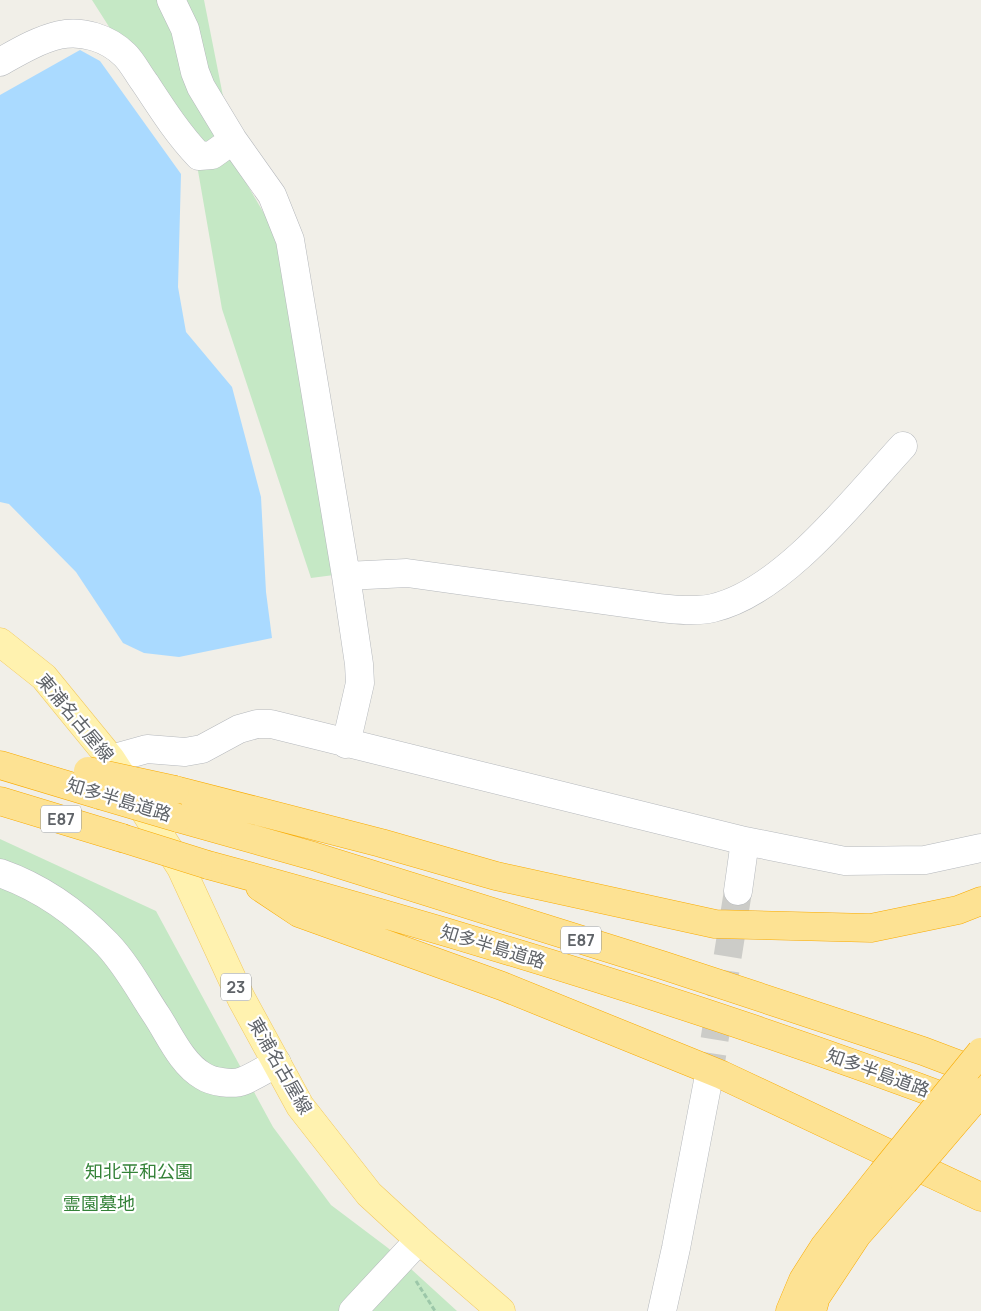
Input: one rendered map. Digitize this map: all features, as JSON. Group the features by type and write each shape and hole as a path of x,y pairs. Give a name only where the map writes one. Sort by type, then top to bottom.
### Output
{"highway":[{"path":"0,756 99,765 175,790 381,843 496,876 714,924 871,928 958,910 981,900"},
{"name":"知多半島道路","path":"0,765 313,856 662,965 923,1051 981,1073"},
{"name":"知多半島道路","path":"0,801 208,865 463,937 647,994 878,1072 981,1110"},
{"path":"241,874 299,913 502,986 722,1075 981,1197"},
{"path":"812,1311 816,1297 893,1178 981,1052"},
{"path":"790,1311 804,1280 824,1247 981,1092"}],"main road":[{"name":"東浦名古屋線","path":"0,642 44,677 99,765 182,868 242,998 300,1106 410,1248 501,1311"}],"street":[{"path":"171,0 185,29 195,72 201,87 233,140 272,195 290,240 359,664 360,683 346,744"},
{"path":"0,62 24,49 58,35 78,33 92,36 111,45 126,56 184,141 200,156 212,155 233,140"},
{"path":"346,576 407,573 660,608 687,610 713,608 737,599 784,570 823,534 903,446"},
{"path":"99,765 147,749 185,752 202,749 240,729 258,724 271,724 745,841 845,860 925,860 962,854 981,848"},
{"path":"738,891 745,841"},
{"path":"0,873 47,895 85,924 108,945 125,967 187,1063 203,1077 220,1082 242,1082 277,1063"},
{"path":"662,1311 708,1081"},
{"path":"353,1311 410,1248"}],"path":[{"path":"410,1248 435,1311"}],"green space":[{"path":"92,0 204,0 237,167 280,241 334,575 311,578 222,309 197,165"},
{"name":"知北平和公園","path":"0,839 156,911 273,1127 331,1205 388,1248 457,1311 0,1311"}],"water":[{"path":"80,50 100,61 181,174 178,287 186,332 232,387 261,497 266,592 272,638 179,657 144,653 123,643 76,572 9,504 0,502 0,95"}],"tunnel":[{"path":"708,1081 738,891"}],"park label":[{"name":"霊園墓地","path":"99,1204"}]}
